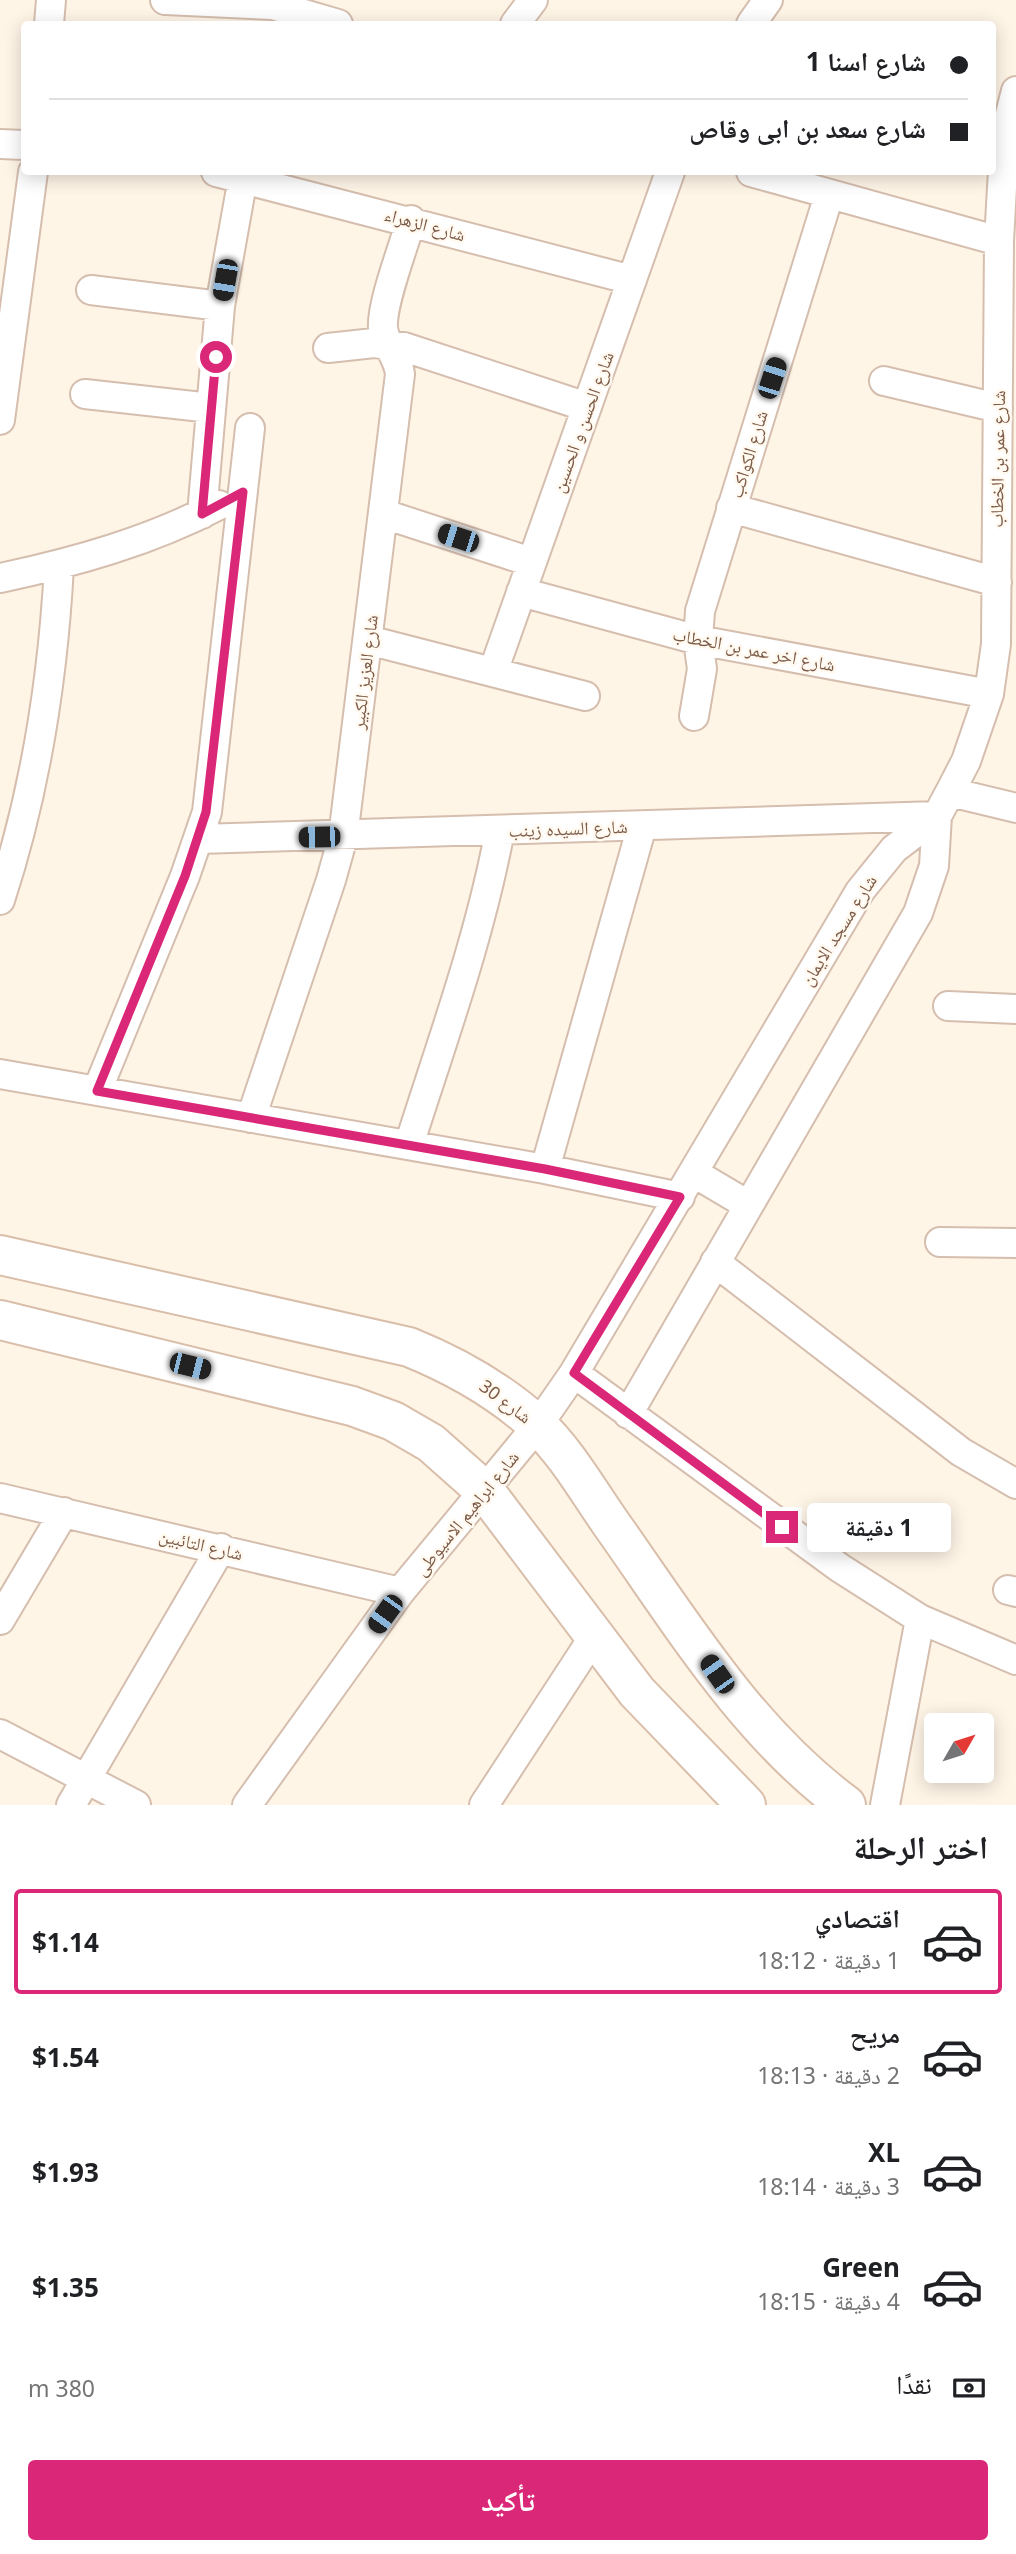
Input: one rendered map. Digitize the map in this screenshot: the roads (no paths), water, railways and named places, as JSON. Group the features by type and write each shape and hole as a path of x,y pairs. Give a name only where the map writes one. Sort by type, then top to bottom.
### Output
{"street":[{"path":"48,21 51,0"},
{"path":"165,0 273,5 328,21"},
{"path":"517,21 533,0"},
{"name":"شارع عمر بن الخطاب","path":"943,804 966,761 989,694 996,644 1004,415 999,132 1016,90"},
{"path":"0,144 21,145"},
{"path":"0,420 10,274 32,175"},
{"path":"202,514 234,175"},
{"name":"شارع الزهراء","path":"242,175 632,280"},
{"name":"شارع الحسن و الحسين","path":"493,672 669,175"},
{"path":"761,175 999,241"},
{"name":"شارع الكواكب","path":"694,716 702,669 698,640 699,611 830,195"},
{"name":"شارع العزيز الكبير","path":"251,1118 331,880 343,836 400,374 395,352 388,344 384,315 411,220"},
{"path":"92,290 220,306"},
{"path":"328,348 359,343 388,344 587,408"},
{"path":"884,381 1004,415"},
{"path":"85,394 211,408"},
{"path":"97,1091 199,839 212,784 250,428"},
{"path":"0,578 59,566 132,544 202,514 243,492"},
{"path":"732,508 997,582"},
{"path":"384,514 531,562"},
{"path":"0,900 30,794 46,710 59,566"},
{"name":"شارع اخر عمر بن الخطاب","path":"521,592 698,640 989,694"},
{"path":"368,640 585,696"},
{"path":"628,1414 918,913 934,866 943,804 1016,808"},
{"name":"شارع السيده زينب","path":"199,839 642,826 943,804"},
{"name":"شارع مسجد الايمان","path":"538,1425 574,1373 860,891 894,849 943,804"},
{"path":"545,1169 642,826"},
{"path":"409,1145 476,936 490,884 500,830"},
{"path":"948,1006 1016,1009"},
{"path":"0,1074 545,1169 687,1185 748,1205"},
{"path":"940,1242 1016,1243"},
{"name":"شارع 30","path":"0,1255 408,1347 456,1366 488,1386 538,1425 572,1468 717,1674 753,1718 792,1759 846,1805"},
{"path":"715,1262 961,1452 1016,1484"},
{"path":"0,1320 352,1406 393,1421 430,1443 485,1491 593,1638 637,1692 740,1803"},
{"path":"574,1373 841,1568 920,1619 1016,1660"},
{"name":"شارع ابراهيم الاسيوطى","path":"247,1805 400,1592 538,1425"},
{"name":"شارع التائبين","path":"0,1498 222,1548 400,1592"},
{"path":"0,1620 65,1513"},
{"path":"71,1805 222,1548"},
{"path":"885,1805 920,1619"},
{"path":"484,1805 593,1638"},
{"path":"0,1734 136,1805"}]}
